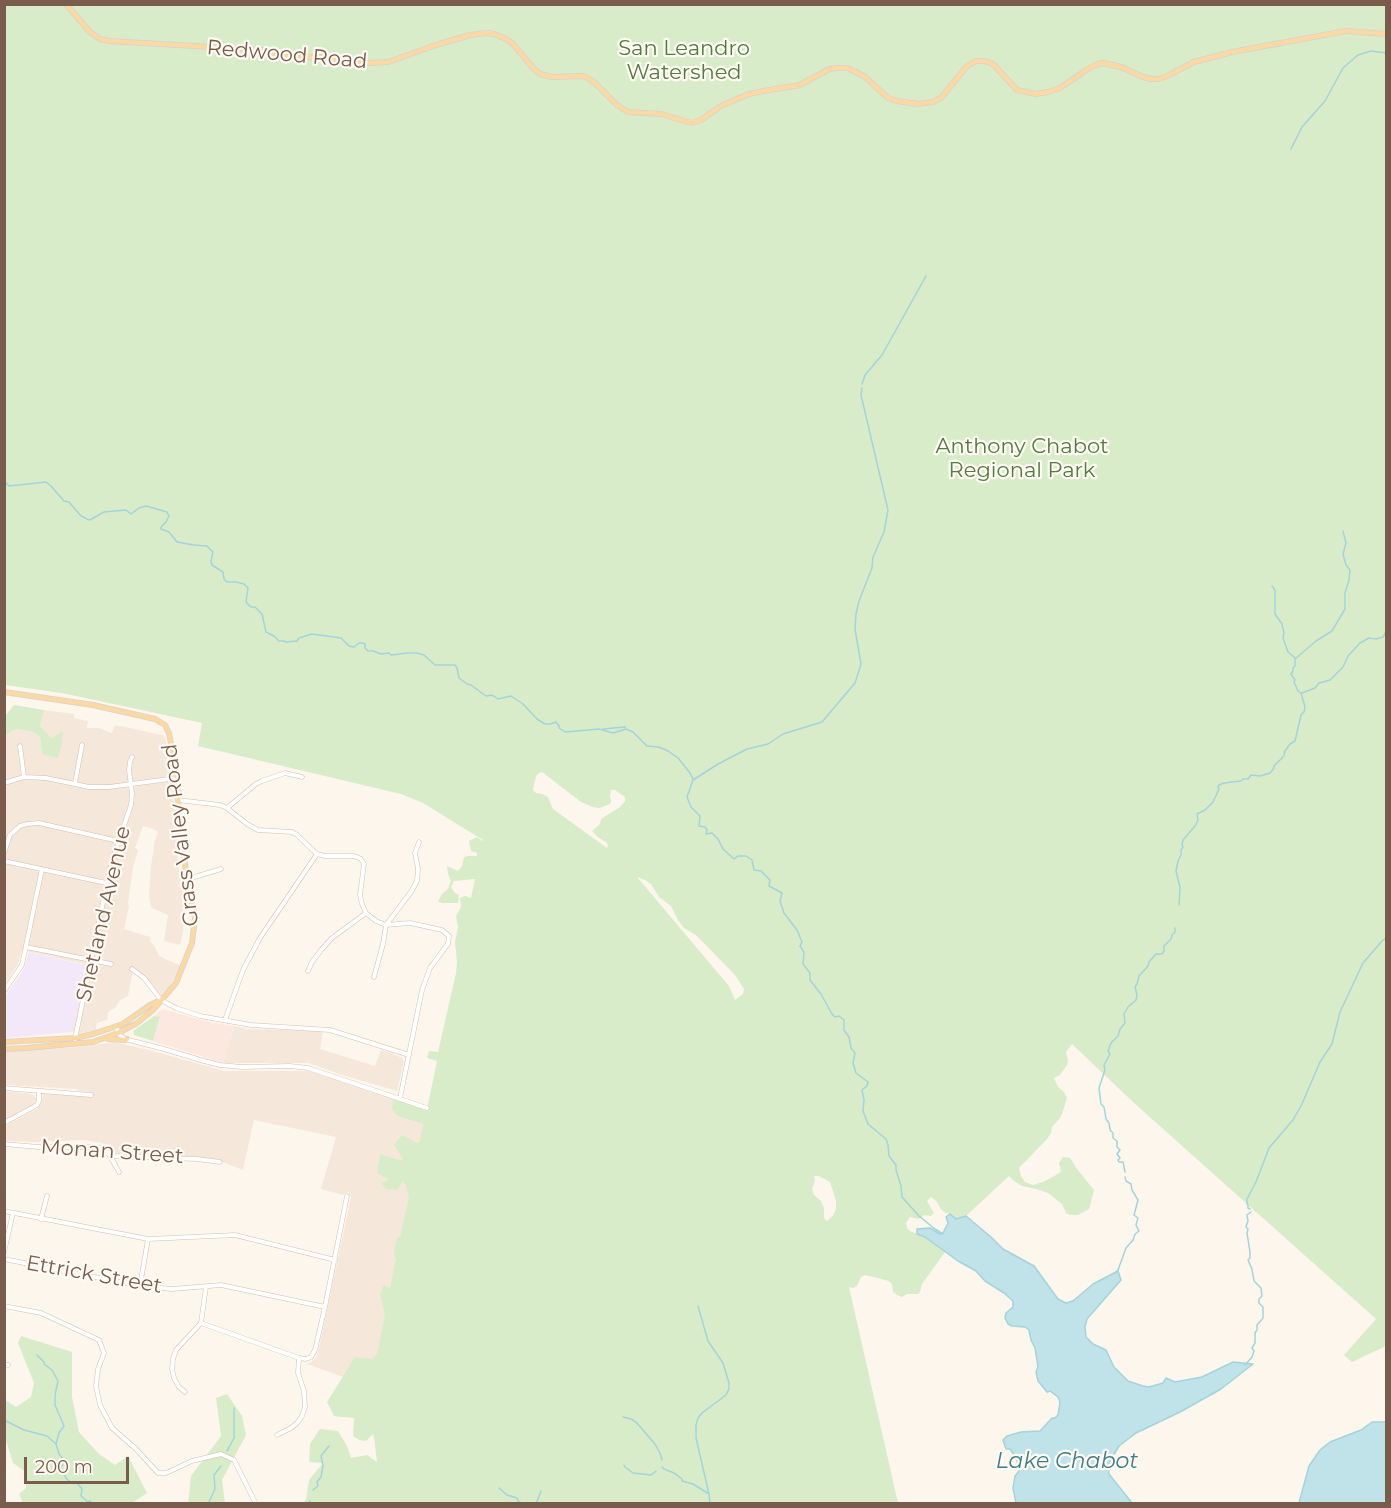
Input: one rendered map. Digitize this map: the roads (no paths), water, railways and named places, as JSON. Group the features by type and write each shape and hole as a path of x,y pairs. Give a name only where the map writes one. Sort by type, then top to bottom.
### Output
{"main road":[{"name":"Redwood Road","path":"66,4 93,34 109,41 262,50 289,57 321,57 369,63 388,62 470,36 494,34 513,45 540,74 552,77 584,76 628,112 668,116 691,123 701,120 721,106 748,94 800,85 829,69 847,68 855,71 864,76 888,98 918,104 933,102 941,98 967,66 975,61 993,64 1017,90 1036,94 1060,88 1088,69 1103,63 1120,67 1143,77 1158,79 1194,62 1220,54 1335,33 1356,31 1386,34"},
{"name":"Grass Valley Road","path":"4,692 93,705 155,719 165,725 169,733 177,778 180,830 195,918 192,943 176,983 147,1016 105,1038"},
{"name":"Grass Valley Road","path":"75,1041 117,1026 161,1000"},
{"path":"4,1049 105,1038 127,1039"},
{"path":"4,1042 75,1041"}],"street":[{"path":"75,783 82,745"},
{"path":"20,746 24,777"},
{"name":"Shetland Avenue","path":"75,1041 107,883 118,841 131,805 129,770 132,757"},
{"path":"227,808 262,781 285,773 302,777"},
{"path":"4,783 24,777 46,778 89,787 177,778"},
{"path":"178,800 213,803 227,808 247,825 258,830 292,832 317,854 353,856 361,859 364,870 360,895 366,913 386,925 410,923 442,930 449,936 448,944 430,968 422,990 400,1098"},
{"path":"4,853 10,835 20,826 27,824 39,823 118,841"},
{"path":"374,977 386,925 417,881 418,869 415,853 419,842"},
{"path":"225,1020 243,970 260,938 317,854"},
{"path":"4,861 107,883"},
{"path":"4,991 22,965 42,869"},
{"path":"188,879 221,869"},
{"path":"308,971 312,962 332,938 366,913"},
{"path":"26,947 111,964"},
{"path":"132,969 144,978 161,1000 200,1016 251,1025 330,1030 409,1055"},
{"path":"117,1026 122,1037 127,1039 220,1065 308,1068 428,1108"},
{"path":"4,1088 92,1095"},
{"path":"4,1123 37,1105 39,1091"},
{"name":"Monan Street","path":"4,1144 38,1147 95,1147 104,1149 110,1156 220,1162"},
{"path":"110,1156 119,1172"},
{"path":"41,1219 47,1196"},
{"path":"201,1323 299,1358 311,1357 315,1350 325,1307 347,1196"},
{"path":"4,1211 148,1239 235,1235 334,1260"},
{"path":"4,1252 13,1213"},
{"path":"140,1286 148,1239"},
{"name":"Ettrick Street","path":"4,1259 140,1286 172,1289 221,1285 325,1307"},
{"path":"185,1392 174,1378 173,1359 176,1350 201,1323 206,1287"},
{"path":"4,1306 41,1313 99,1340 104,1353 98,1369 96,1386 100,1405 112,1428 158,1473 166,1473 192,1461 221,1454 234,1460 256,1503"},
{"path":"277,1435 297,1423 305,1407 304,1391 298,1373 299,1358"}],"water":[{"name":"Lake Chabot","path":"950,1214 956,1219 966,1216 1003,1249 1034,1266 1058,1299 1066,1303 1073,1301 1093,1284 1118,1271 1121,1280 1087,1319 1085,1327 1086,1337 1093,1344 1106,1350 1114,1367 1128,1381 1149,1387 1163,1383 1166,1378 1175,1382 1202,1377 1233,1362 1253,1364 1221,1389 1136,1433 1119,1446 1108,1465 1109,1474 1132,1503 1016,1503 1013,1488 1019,1466 1010,1449 1006,1449 1003,1440 1007,1436 1021,1432 1040,1431 1058,1415 1060,1402 1058,1397 1050,1391 1047,1392 1038,1381 1035,1348 1029,1330 1008,1324 1005,1318 1006,1313 1013,1307 1013,1301 985,1281 976,1271 917,1234 917,1229 930,1228 940,1234 943,1233 948,1223 946,1217"},
{"path":"1372,1422 1386,1422 1386,1503 1299,1503 1309,1466 1320,1450 1330,1442 1361,1430"}],"waterway":[{"path":"1291,149 1302,127 1325,101 1343,68 1358,55 1371,51 1386,53"},
{"path":"862,384 865,375 882,355 926,276"},
{"path":"862,388 861,395 888,510 884,532 873,557 872,568 856,614 855,629 861,664 855,683 822,722 783,734 768,744 747,749 718,764 693,780 687,797 691,807 700,816 699,826 705,827 706,834 712,833 723,849 734,859 738,856 746,856 752,860 754,870 761,871 770,880 769,886 782,893 780,901 784,913 797,930 802,942 800,946 804,952 803,964 810,973 810,980 832,1014 844,1020 844,1030 855,1053 853,1063 856,1073 868,1082 862,1090 863,1111 868,1124 886,1139 889,1156 896,1165 902,1197 919,1216 943,1234"},
{"path":"4,477 9,486 46,482 81,516 90,520 104,512 126,510 131,514 146,506 167,512 169,516 161,529 169,532 177,542 207,546 213,552 212,565 223,572 227,582 244,584 248,588 246,602 262,614 266,632 279,641 297,641 299,638 312,634 341,638 349,646 354,647 362,643 368,651 381,654 417,653 424,655 435,665 455,665 459,678 486,696 492,695 498,699 511,696 523,704 537,719 545,724 556,722 565,732 599,729 613,733 626,729"},
{"path":"1179,905 1180,887 1176,871 1183,840 1195,826 1198,820 1197,814 1213,802 1219,785 1248,779 1251,775 1260,776 1270,773 1284,756 1290,744 1295,741 1305,707 1291,674 1295,666 1295,659 1332,631 1345,609 1345,593 1350,570 1343,554 1346,543 1343,531"},
{"path":"1272,586 1275,590 1275,614 1282,624 1283,638 1288,652 1295,658"},
{"path":"1302,693 1315,688 1319,683 1330,680 1343,667 1348,656 1360,643 1369,638 1383,637 1386,632"},
{"path":"603,729 625,727 647,746 659,747 678,758 693,779"},
{"path":"1125,1172 1123,1162 1118,1160 1120,1158 1117,1154 1120,1150 1106,1119 1099,1088 1105,1070 1104,1065 1110,1054 1108,1051 1111,1043 1125,1023 1124,1014 1128,1007 1136,1000 1135,987 1139,976 1156,954 1162,954 1175,928"},
{"path":"1250,1209 1247,1199 1269,1148 1293,1120 1302,1104 1320,1062 1332,1044 1340,1012 1363,963 1386,938"},
{"path":"1115,1273 1126,1248 1139,1231 1136,1225 1138,1218 1134,1215 1138,1200 1125,1177"},
{"path":"1245,1365 1252,1357 1257,1325 1263,1318 1263,1307 1259,1303 1262,1296 1261,1288 1254,1281 1248,1260 1250,1252 1246,1227 1247,1215 1251,1212"},
{"path":"698,1306 708,1341 723,1363 729,1383 726,1395 702,1413 696,1425 696,1438 709,1494"},
{"path":"37,1355 52,1370 58,1381 55,1405 64,1426 56,1444"},
{"path":"227,1451 234,1438 234,1408"},
{"path":"623,1417 636,1422 655,1444 662,1460"},
{"path":"4,1420 24,1430 47,1436 56,1444 64,1460 61,1468 66,1478 71,1483 77,1483 82,1489 81,1496 92,1504"},
{"path":"313,1490 318,1486 317,1482 321,1477 323,1466 321,1456 329,1446"},
{"path":"624,1465 633,1473 651,1475 656,1471"},
{"path":"208,1504 215,1489 214,1475 221,1466"},
{"path":"662,1467 674,1473 682,1481 693,1484 709,1494 710,1504"},
{"path":"499,1488 523,1504"},
{"path":"536,1504 541,1491"}],"park label":[{"name":"San Leandro Watershed","path":"684,61"},
{"name":"Anthony Chabot Regional Park","path":"1022,459"}]}
